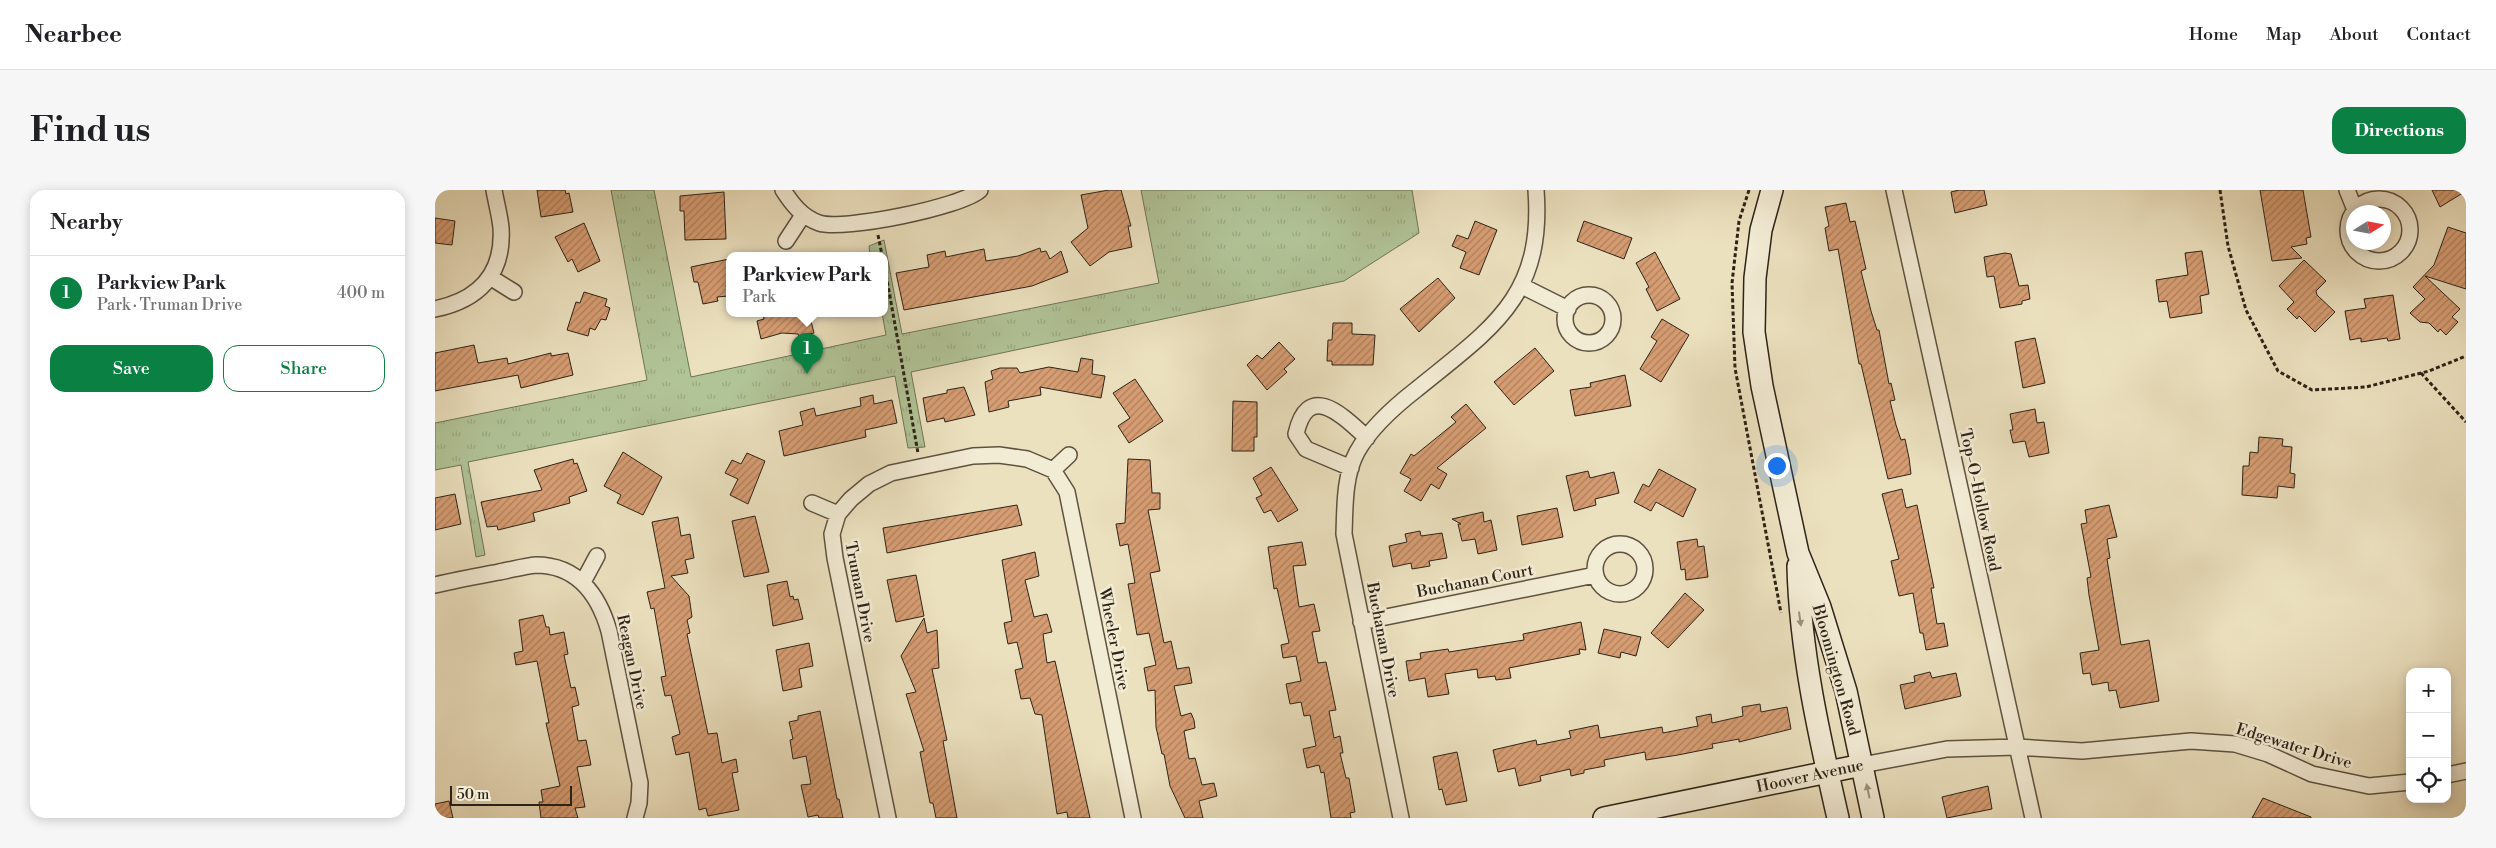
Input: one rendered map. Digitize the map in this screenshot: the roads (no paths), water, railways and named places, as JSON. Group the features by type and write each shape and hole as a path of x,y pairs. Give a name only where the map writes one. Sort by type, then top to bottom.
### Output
{"street":[{"path":"435,309 456,304 477,293 490,277 499,256 501,228 494,190"},
{"path":"783,190 803,215 820,224 840,225 860,223 955,203 973,196 980,190"},
{"name":"Buchanan Drive","path":"1401,818 1344,534 1345,500 1351,468 1357,452 1367,438 1398,404 1491,328 1509,308 1531,266 1536,240 1537,190"},
{"name":"Bloomington Road","path":"1772,190 1761,230 1755,278 1754,332 1762,386 1797,553 1799,612 1827,772 1838,818"},
{"name":"Top-O-Hollow Road","path":"1894,190 2033,818"},
{"path":"2347,190 2353,205"},
{"path":"2383,199 2401,209 2410,227 2409,237 2398,254 2389,260 2369,260 2353,248 2347,228 2355,210 2363,203 2383,199"},
{"path":"786,240 803,215"},
{"path":"490,277 514,292"},
{"path":"1522,286 1567,309"},
{"path":"1351,468 1306,449 1296,434 1300,416 1311,407 1327,406 1340,414 1367,438"},
{"path":"812,503 837,514 851,498 869,484 891,473 973,456 999,455 1027,459 1053,470 1069,455"},
{"name":"Wheeler Drive","path":"1053,470 1067,492 1133,818"},
{"name":"Truman Drive","path":"837,514 832,534 835,558 888,818"},
{"name":"Bloomington Road","path":"1797,553 1820,607 1846,691 1873,818"},
{"path":"583,582 597,556"},
{"name":"Reagan Drive","path":"435,584 536,565 556,568 583,582 595,594 609,631 640,783 635,818"},
{"name":"Buchanan Court","path":"1361,622 1595,575"},
{"name":"Edgewater Drive","path":"2017,747 2082,751 2191,741 2235,744 2268,754 2312,774 2336,780 2369,786 2406,782"},
{"name":"Hoover Avenue","path":"1605,818 1677,811 1827,772 1947,749 2017,747"},
{"path":"2451,774 2466,771"}],"place":[{"name":"Parkview Park","path":"807,374"}]}
